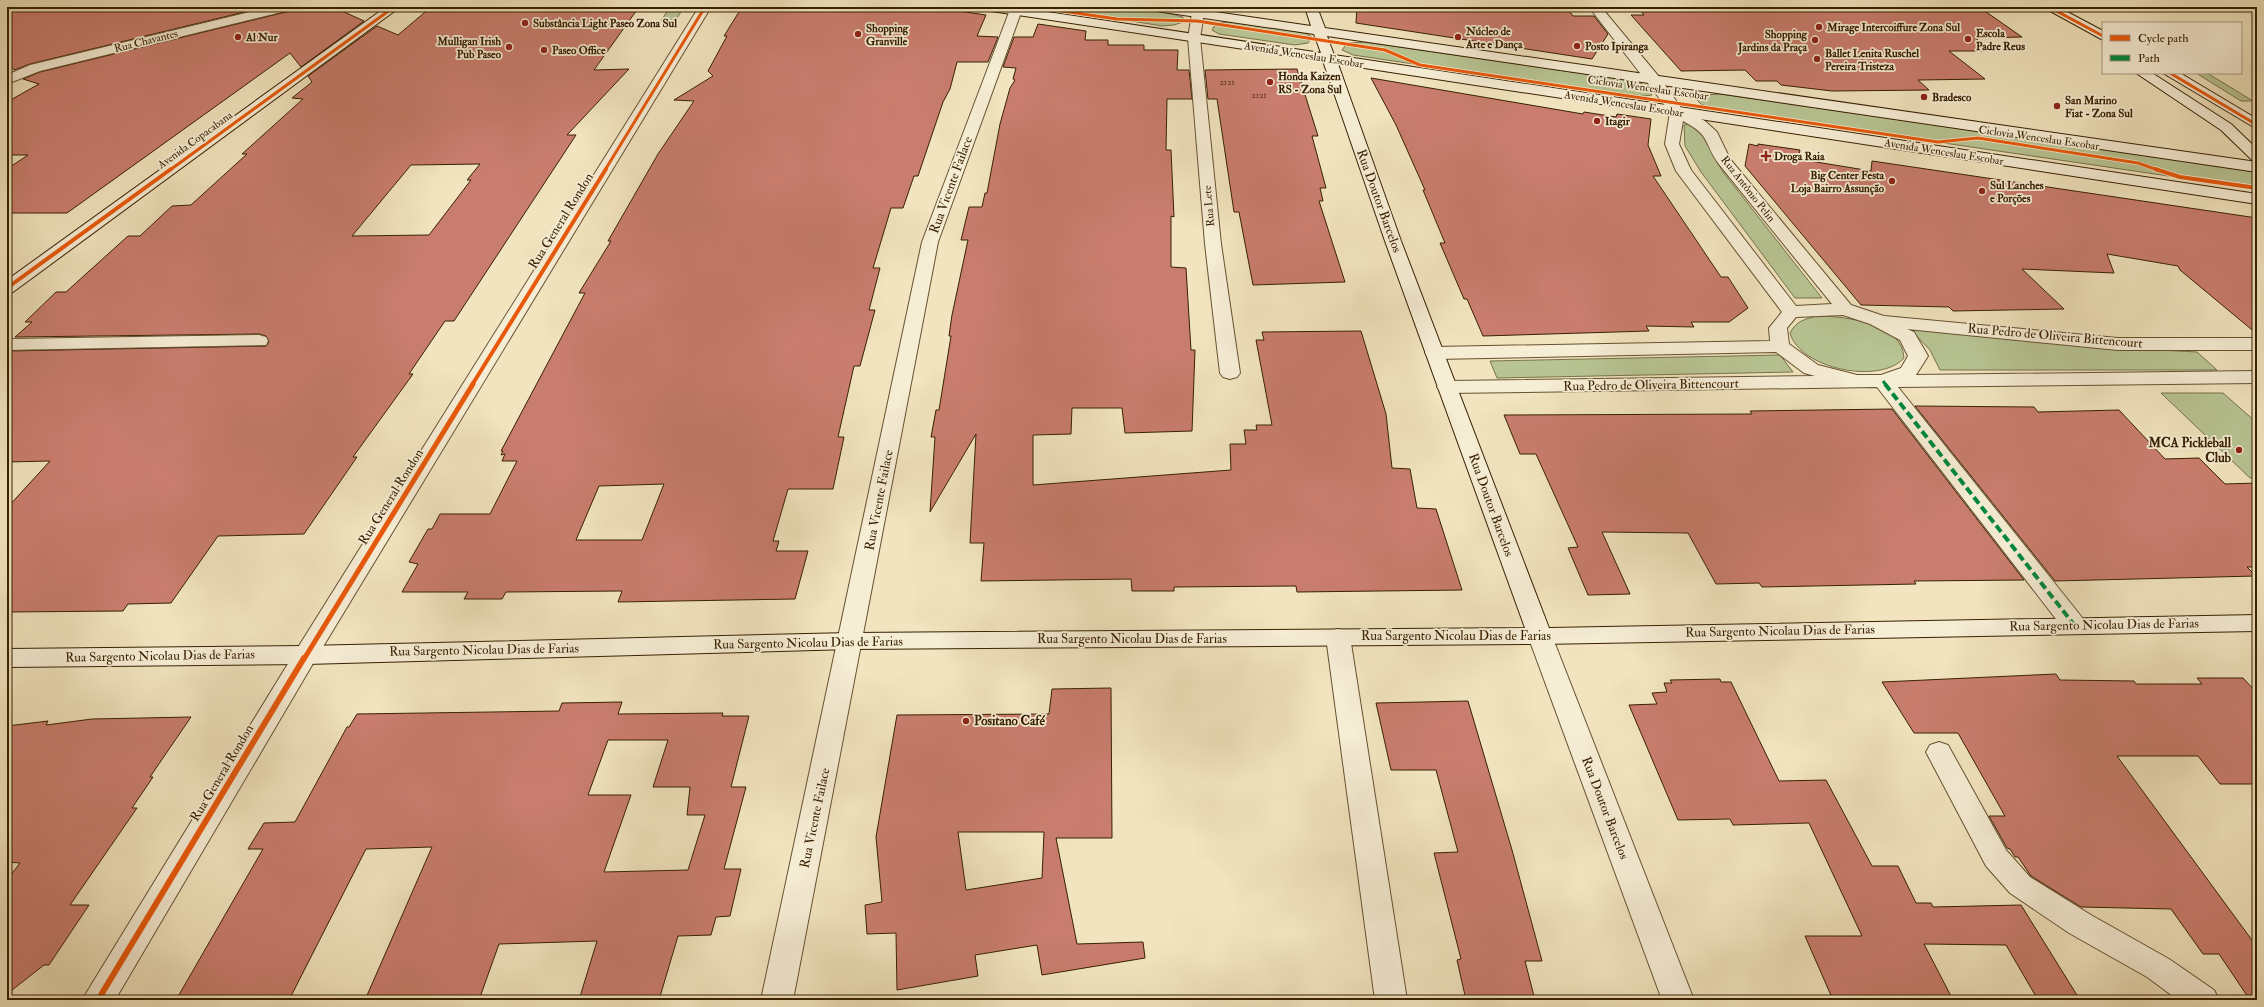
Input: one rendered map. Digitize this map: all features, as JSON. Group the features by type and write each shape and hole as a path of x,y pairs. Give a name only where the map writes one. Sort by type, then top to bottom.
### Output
{"street":[{"name":"Rua Chavantes","path":"7,80 35,68 286,7"},
{"name":"Avenida Copacabana","path":"7,288 394,7"},
{"name":"Rua General Rondon","path":"98,1000 306,655 705,7"},
{"name":"Avenida Wenceslau Escobar","path":"991,7 1016,9 1194,38 1677,112 2257,199"},
{"name":"Avenida Wenceslau Escobar","path":"1156,7 1655,81 2257,167"},
{"name":"Rua Doutor Barcelos","path":"1311,7 1321,31 1328,58 1435,353 1540,636 1678,1000"},
{"path":"1595,7 1655,81 1677,112 1672,144 1684,171 1791,312"},
{"name":"Rua Vicente Failace","path":"777,1000 851,641 930,242 1016,9"},
{"path":"2053,10 2102,35"},
{"path":"2053,10 2080,32 2102,46"},
{"name":"Rua Lete","path":"1198,13 1194,38 1213,244 1230,373"},
{"path":"7,71 35,68"},
{"path":"2145,74 2226,127 2257,157"},
{"path":"2172,74 2257,126"},
{"name":"Rua Antônio Pelin","path":"1677,112 1700,124 1712,135 1723,160 1845,309"},
{"path":"2226,127 2257,126"},
{"path":"1780,346 1778,328 1791,312 1845,309 1877,320 1907,336 1918,356 1908,372 1884,382"},
{"name":"Rua Pedro de Oliveira Bittencourt","path":"1877,320 2118,344 2257,344"},
{"path":"10,345 259,341"},
{"path":"2214,344 2254,377"},
{"path":"1435,353 1780,346 1811,369 1855,381 1884,382 2254,377"},
{"name":"Rua Pedro de Oliveira Bittencourt","path":"1448,387 1855,381"},
{"path":"1884,382 2074,626"},
{"name":"Rua Sargento Nicolau Dias de Farias","path":"7,658 306,655 851,641 1540,636 2257,623"},
{"path":"1338,637 1391,1000"},
{"path":"1939,752 1996,858 2020,885 2080,924 2158,968 2203,1000"}],"green space":[{"path":"670,7 684,7 675,21 661,21"},
{"path":"1045,7 1132,8 1183,17 1183,22 1174,25 1162,26"},
{"path":"1230,22 1306,33 1312,37 1308,43 1295,45 1219,34 1212,30 1216,23"},
{"path":"1365,42 1635,81 1649,87 1652,95 1636,97 1353,55 1342,50 1347,43"},
{"path":"2198,74 2209,74 2253,101 2241,101"},
{"path":"1720,94 2257,171 2257,189 1712,109 1701,104 1695,98 1706,95"},
{"path":"1690,124 1699,127 1723,172 1822,298 1795,298 1701,172 1685,146 1684,125"},
{"path":"1817,316 1856,320 1883,329 1894,337 1901,346 1904,358 1893,366 1877,371 1842,369 1824,364 1809,356 1797,346 1790,333 1798,323"},
{"path":"1910,329 2100,347 2197,352 2217,370 1940,370 1930,350"},
{"path":"1780,355 1793,372 1497,378 1490,361"},
{"name":"MCA Pickleball Club","path":"2161,393 2223,393 2257,423 2257,478 2250,478"}],"building":[{"path":"7,7 265,7 30,64 14,70 7,62"},
{"path":"293,7 342,7 342,11 364,21 301,67 290,53 67,213 7,213 7,169 28,155 7,155 7,102 39,84 23,79 40,72 290,11"},
{"path":"431,7 639,7 594,70 629,69 567,135 576,135 454,321 445,321 409,374 413,374 353,457 357,457 304,534 218,536 171,603 128,604 123,611 7,612 7,508 50,461 7,462 7,351 266,346 269,342 266,336 259,334 15,337 32,322 25,322 56,292 66,292 128,236 140,236 172,206 191,205 247,154 242,154 303,99 292,98 312,82 308,76 377,26 398,35","holes":["480,164 467,180 471,180 429,235 352,236 411,165"]},
{"path":"742,7 896,7 920,10 921,7 932,7 986,15 977,36 998,37 988,62 957,62 950,89 943,102 918,176 914,176 903,208 891,208 873,268 880,268 869,310 875,310 860,366 854,366 838,437 844,437 833,489 788,489 773,541 779,541 776,551 808,551 795,599 618,602 622,591 506,592 502,599 464,599 468,592 402,592 418,564 409,562 428,529 432,529 440,514 490,514 517,461 502,461 505,454 501,455 503,451 501,451 585,293 579,293 611,241 608,241 658,154 694,101 674,100 713,76 708,71 727,36 724,36","holes":["664,484 642,540 576,540 599,486"]},
{"path":"1357,7 1567,8 1573,16 1594,16 1608,34 1592,59 1356,23"},
{"path":"1637,7 1979,7 2022,37 1975,38 1993,51 1949,51 1985,79 1918,80 1929,90 1832,91 1781,85 1777,81 1756,81 1745,70 1681,71 1631,15 1644,15"},
{"path":"1038,24 1086,31 1085,40 1108,40 1108,45 1144,45 1144,50 1178,50 1177,70 1189,70 1192,99 1167,99 1166,150 1171,150 1174,217 1171,216 1171,267 1186,268 1191,350 1195,350 1192,431 1125,433 1122,408 1072,408 1071,434 1033,435 1033,485 1231,470 1230,444 1246,444 1244,430 1257,430 1256,425 1272,425 1256,340 1264,340 1262,332 1361,331 1386,414 1392,468 1410,469 1417,508 1436,509 1462,590 1297,592 1296,586 1174,587 1174,591 1132,591 1131,579 981,581 984,543 970,543 976,434 930,512 935,437 931,437 936,410 939,410 951,336 949,336 952,315 968,240 961,240 969,207 982,207 985,193 987,193 1000,124 1010,88 1015,80 1013,79 1016,68 1003,67 1014,37 1033,37"},
{"path":"1297,69 1318,136 1312,136 1326,188 1320,188 1323,201 1319,201 1345,282 1253,285 1239,212 1234,212 1217,99 1208,99 1205,70"},
{"path":"1371,78 1583,114 1584,112 1616,117 1617,114 1651,119 1648,145 1661,176 1653,176 1721,277 1728,277 1748,308 1729,322 1691,322 1694,327 1646,326 1649,331 1483,336 1467,299 1464,299 1440,243 1445,243 1423,190 1425,190 1396,125"},
{"path":"1749,144 1800,150 1798,159 1871,171 1872,161 2257,218 2257,334 2180,270 2178,266 2107,254 2114,273 2022,269 2064,309 1953,311 1949,307 1861,305 1745,166"},
{"path":"1915,406 2034,407 2038,412 2119,410 2165,459 2199,458 2225,484 2257,483 2257,567 2247,567 2256,576 2055,581"},
{"path":"1892,409 2024,580 1914,581 1916,584 1762,587 1759,583 1716,584 1688,533 1602,532 1630,594 1588,595 1568,548 1578,547 1536,454 1520,454 1504,415 1752,414 1750,411"},
{"path":"2056,674 2060,680 2134,681 2136,684 2202,684 2197,678 2243,678 2257,693 2257,784 2220,784 2198,756 2117,756 2257,947 2257,1000 2250,1000 2219,954 2203,954 2171,909 2081,907 2031,876 2018,857 2015,857 2010,849 2007,848 1989,816 2005,816 1958,733 1914,733 1882,682"},
{"path":"1720,679 1721,682 1731,682 1779,781 1826,780 1872,866 1898,866 1916,903 1931,903 1933,907 2021,905 2080,1000 2038,1000 2006,945 1924,944 1953,1000 1833,1000 1805,936 1862,936 1809,823 1733,825 1730,819 1678,820 1629,705 1657,704 1652,693 1667,692 1664,683 1672,683 1670,680"},
{"path":"1111,688 1112,838 1056,838 1077,944 1143,942 1145,958 1042,975 1037,945 975,955 978,976 897,990 896,933 867,934 865,905 882,902 876,837 897,715 1049,714 1052,689","holes":["958,832 1044,832 1042,878 966,890"]},
{"path":"1468,701 1512,850 1542,961 1525,961 1535,1000 1466,1000 1457,960 1461,959 1434,853 1458,852 1436,770 1391,770 1376,703"},
{"path":"622,702 618,714 723,713 722,716 749,716 731,787 746,787 724,869 741,869 730,916 716,917 711,935 678,936 659,1000 579,1000 597,941 499,944 479,1000 365,1000 432,847 366,849 289,1000 176,1000 263,849 248,849 264,823 295,822 347,727 349,727 357,714 559,711 562,703","holes":["608,740 668,740 653,787 690,787 687,815 705,815 688,870 604,872 631,795 588,795"]},
{"path":"191,717 150,777 153,777 132,808 137,808 70,905 89,905 49,965 44,965 7,994 7,880 20,863 7,862 7,726 48,721 46,725 92,719"}],"marked path":[{"path":"1883,381 2075,626"}],"cycle path":[{"path":"7,288 394,7"},
{"path":"98,1000 306,655 705,7"},
{"name":"Ciclovia Wenceslau Escobar","path":"1035,7 1117,19 1197,21 1385,50 1420,65 1938,142 1978,138 2138,163 2180,177 2257,188"},
{"path":"2049,7 2102,35"},
{"path":"2172,74 2257,125"}],"place":[{"name":"Substância Light Paseo Zona Sul","path":"525,23"},
{"name":"Mirage Intercoiffure Zona Sul","path":"1819,27"},
{"name":"Shopping Granville","path":"858,34"},
{"name":"Al Nur","path":"238,37"},
{"name":"Núcleo de Arte e Dança","path":"1458,37"},
{"name":"Escola Padre Reus","path":"1968,39"},
{"name":"Shopping Jardins da Praça","path":"1815,40"},
{"name":"Posto Ipiranga","path":"1577,46"},
{"name":"Mulligan Irish Pub Paseo","path":"509,47"},
{"name":"Paseo Office","path":"544,50"},
{"name":"Ballet Lenita Ruschel Pereira Tristeza","path":"1817,59"},
{"name":"Honda Kaizen RS - Zona Sul","path":"1270,82"},
{"name":"Bradesco","path":"1924,97"},
{"name":"San Marino Fiat - Zona Sul","path":"2057,106"},
{"name":"Itagir","path":"1597,121"},
{"name":"Droga Raia","path":"1766,156"},
{"name":"Big Center Festa Loja Bairro Assunção","path":"1892,181"},
{"name":"Sul Lanches e Porções","path":"1982,191"},
{"name":"MCA Pickleball Club","path":"2239,450"},
{"name":"Positano Café","path":"966,721"}]}
